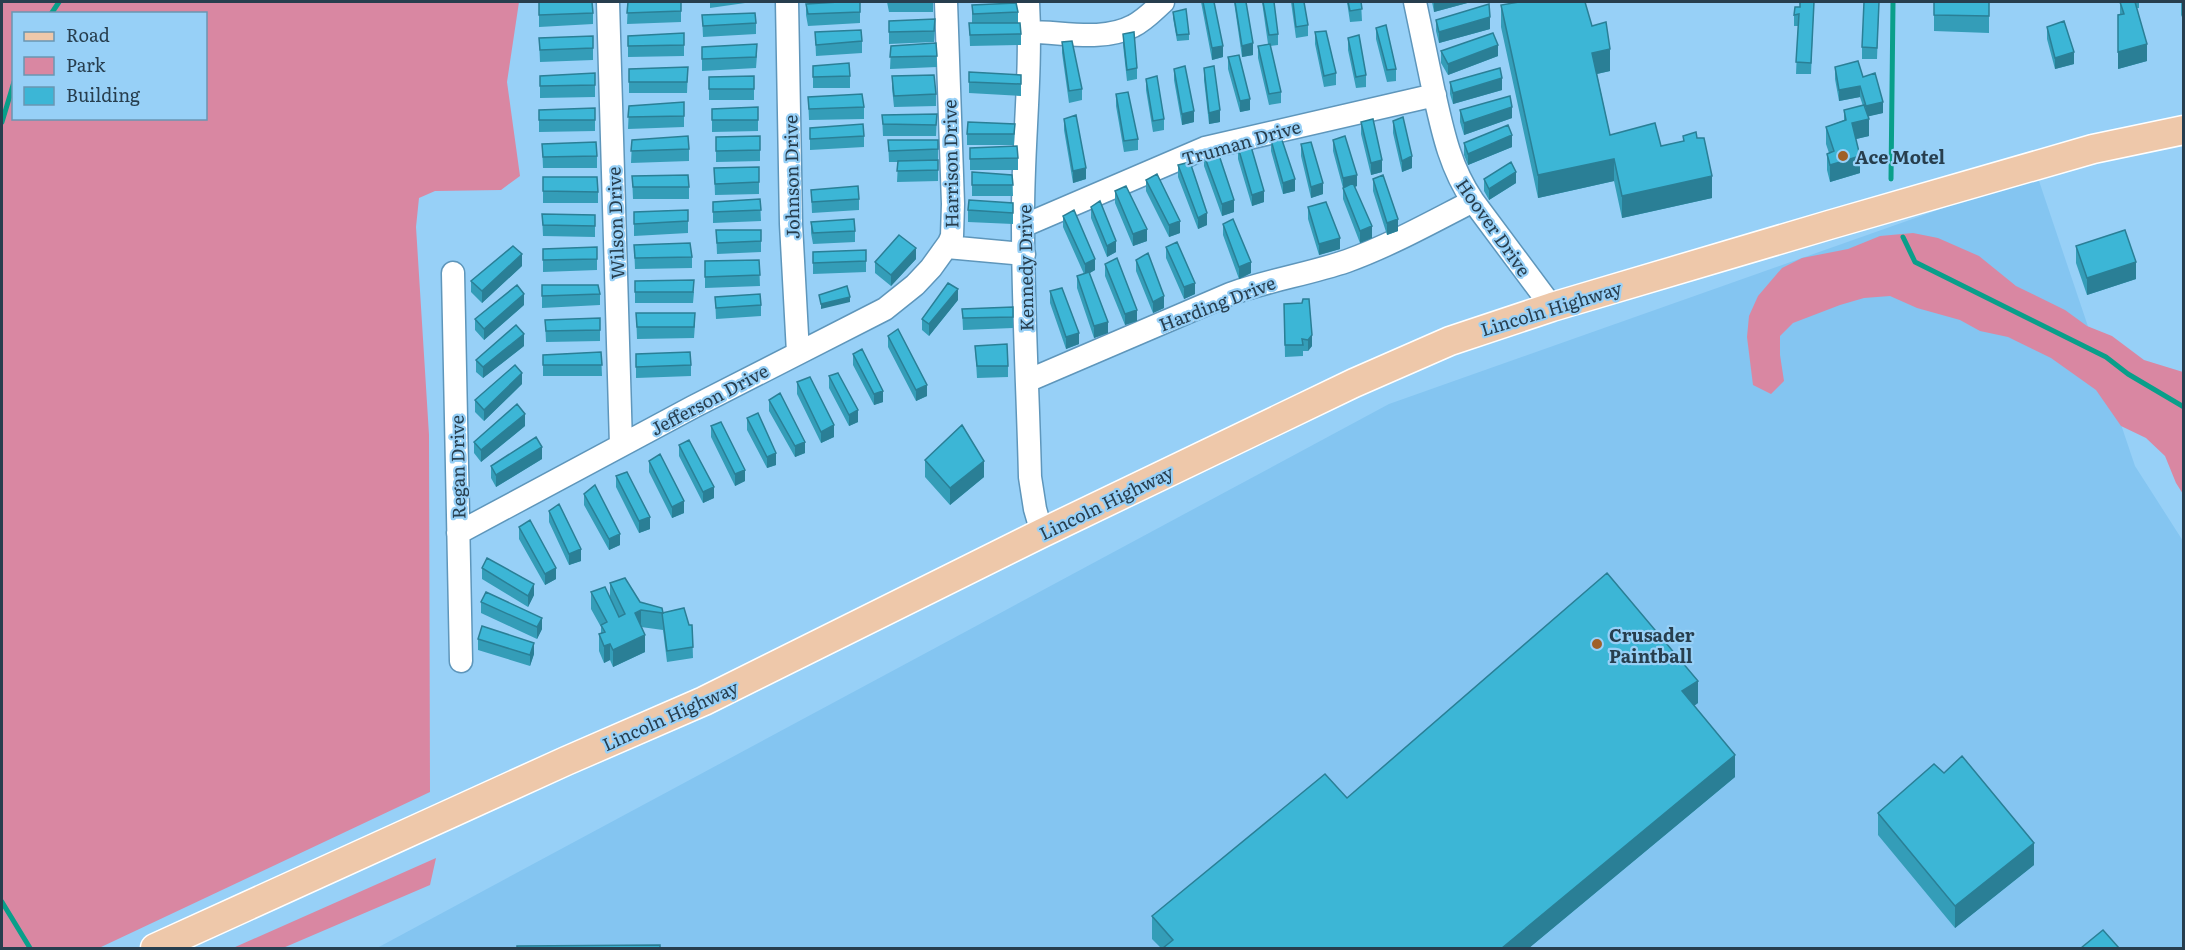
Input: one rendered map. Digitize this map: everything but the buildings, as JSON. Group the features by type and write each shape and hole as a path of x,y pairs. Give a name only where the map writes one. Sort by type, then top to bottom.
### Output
{"main road":[{"name":"Lincoln Highway","path":"2093,149 2184,114"},
{"name":"Lincoln Highway","path":"155,948 566,761 704,701 1042,532 1402,361 1449,341 1552,307 1736,252 2093,149 2184,130"}],"street":[{"name":"Wilson Drive","path":"608,2 621,445"},
{"name":"Johnson Drive","path":"787,2 792,224 798,353"},
{"name":"Harrison Drive","path":"946,2 953,204 952,236 947,247 1024,254"},
{"name":"Kennedy Drive","path":"1028,2 1023,226 1030,477 1035,509 1042,532"},
{"path":"1029,32 1102,34 1126,29 1149,15 1163,2"},
{"name":"Hoover Drive","path":"1415,2 1443,135 1452,164 1473,201 1552,307"},
{"name":"Truman Drive","path":"1023,226 1205,148 1435,95"},
{"name":"Harding Drive","path":"1028,381 1230,294 1348,260 1420,229 1473,201"},
{"name":"Jefferson Drive","path":"458,533 621,445 885,309 915,285 947,247"},
{"name":"Regan Drive","path":"453,273 461,661"}],"shaded area":[{"path":"2037,175 2135,466 2183,541 2183,948 377,948 1389,404"}],"green space":[{"path":"2,2 519,2 507,82 520,176 501,190 435,191 419,198 416,227 429,435 430,792 99,948 2,948"},
{"path":"1913,233 1938,238 1979,256 2016,286 2065,310 2087,326 2112,336 2144,360 2183,372 2183,494 2165,456 2146,438 2121,426 2096,390 2051,358 2008,337 1980,331 1960,320 1917,308 1890,296 1864,298 1793,323 1780,336 1784,381 1771,394 1753,385 1747,337 1749,316 1758,296 1782,268 1802,258 1848,249 1880,236"},
{"path":"436,858 430,885 283,948 233,948"}],"waterway":[{"path":"52,12 59,2"},
{"path":"1891,179 1893,2"},
{"path":"2,122 12,89"},
{"path":"1903,237 1915,262 2106,357 2128,374 2184,407"},
{"path":"2,902 30,948"}],"place":[{"name":"Ace Motel","path":"1843,156"},
{"name":"Crusader Paintball","path":"1597,644"}]}
